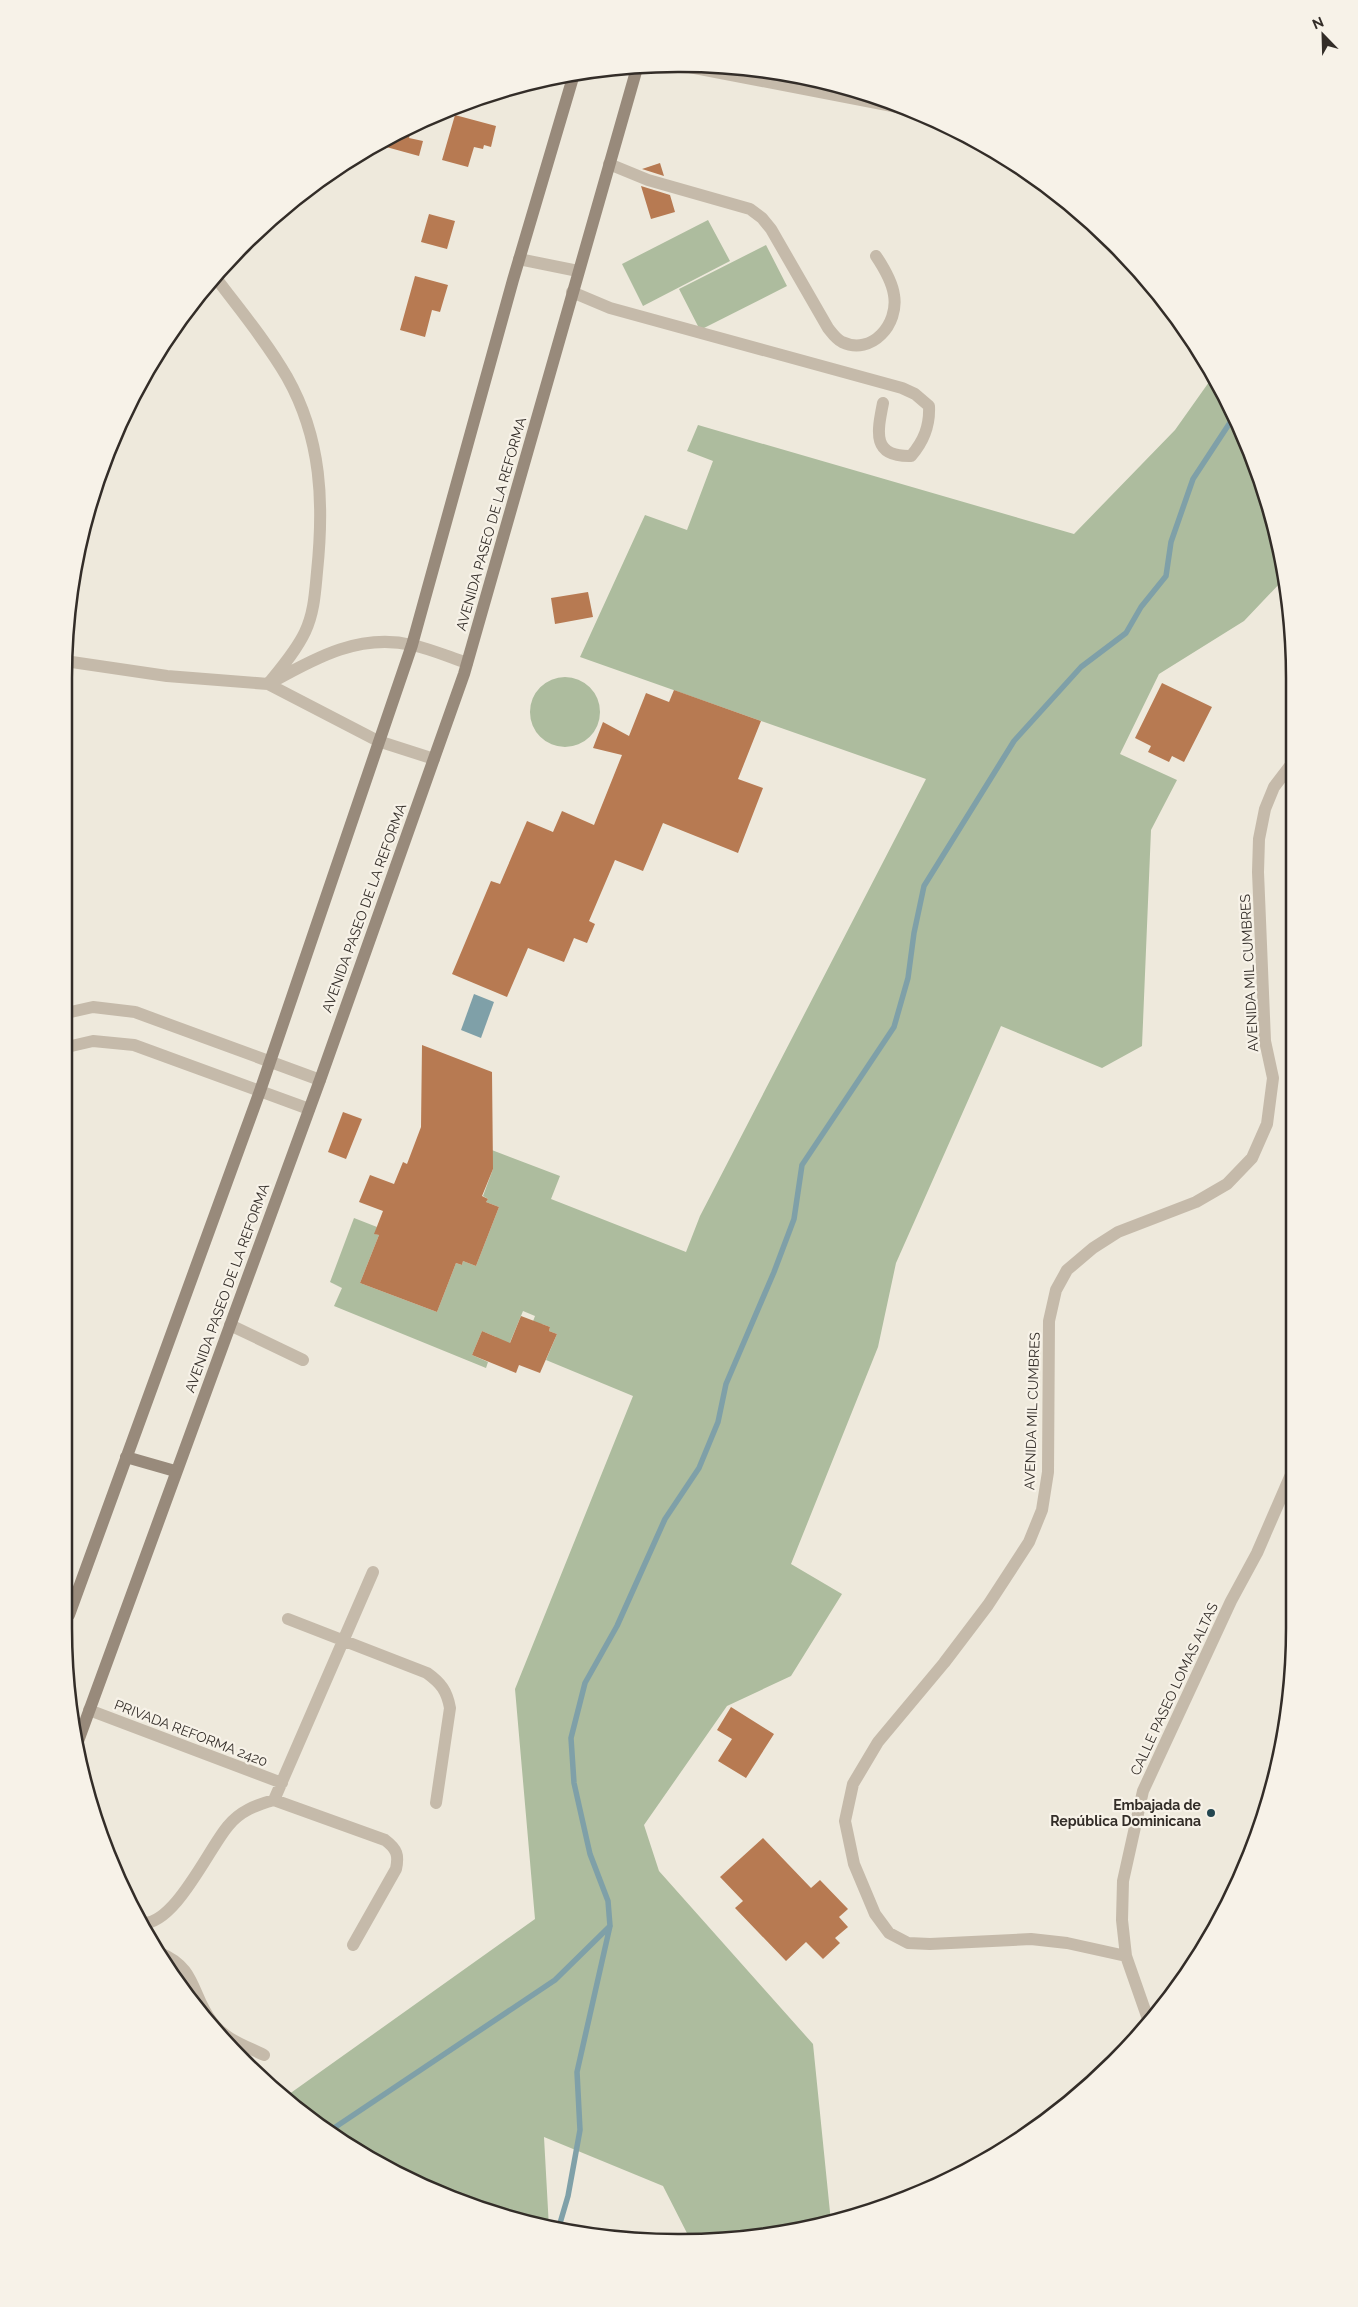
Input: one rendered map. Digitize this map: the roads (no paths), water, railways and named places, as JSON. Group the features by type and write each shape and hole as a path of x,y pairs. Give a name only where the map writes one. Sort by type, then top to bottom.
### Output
{"main road":[{"name":"AVENIDA PASEO DE LA REFORMA","path":"82,1731 175,1471 320,1080 467,663 635,74"},
{"path":"72,1608 260,1091 412,645 519,259 572,82"},
{"path":"126,1456 175,1471"}],"street":[{"path":"736,76 850,97"},
{"path":"610,164 648,180 750,208 762,218 771,230 828,328 840,341 852,345 867,344 884,334 893,317 895,296 886,272 876,256"},
{"path":"519,259 578,271"},
{"path":"220,283 287,377 308,423 320,472 320,536 313,609 305,632 291,655 268,684"},
{"path":"572,292 610,308 902,388 916,394 929,406 930,421 921,444 911,456 890,454 880,444 879,422 883,404"},
{"path":"268,684 312,660 340,648 374,642 412,645 467,663"},
{"path":"73,661 168,676 268,684 378,741 434,759"},
{"name":"AVENIDA MIL CUMBRES","path":"1126,1956 1067,1943 1031,1939 930,1944 908,1943 889,1933 875,1914 854,1864 845,1821 853,1784 878,1742 944,1663 988,1605 1029,1542 1042,1510 1048,1472 1049,1321 1056,1290 1067,1270 1093,1248 1118,1232 1196,1202 1227,1184 1252,1158 1267,1124 1273,1078 1265,1040 1258,872 1259,840 1265,810 1274,787 1286,771"},
{"path":"72,1012 93,1007 136,1012 320,1080"},
{"path":"72,1046 92,1041 134,1045 309,1109"},
{"path":"230,1325 303,1360"},
{"name":"CALLE PASEO LOMAS ALTAS","path":"1146,2014 1126,1956 1122,1920 1122,1881 1143,1791 1232,1601 1257,1553 1286,1486"},
{"path":"274,1800 373,1572"},
{"path":"288,1619 427,1673 439,1681 447,1694 450,1708 436,1803"},
{"name":"PRIVADA REFORMA 2420","path":"89,1710 282,1783"},
{"path":"149,1921 162,1918 173,1906 228,1825 241,1813 257,1805 274,1800 385,1840 394,1847 398,1858 396,1869 353,1945"},
{"path":"171,1959 177,1961 185,1969 198,1997"},
{"path":"235,2041 264,2056"}],"water":[{"path":"474,994 494,1002 481,1038 461,1030"}],"waterway":[{"path":"560,2223 568,2196 580,2130 577,2072 610,1926 608,1901 590,1854 574,1783 571,1738 585,1683 617,1626 665,1519 699,1468 718,1422 726,1384 774,1272 794,1219 802,1165 894,1027 908,978 914,933 924,886 1014,741 1081,667 1126,633 1141,607 1166,576 1171,542 1193,479 1229,424"},
{"path":"335,2127 555,1980 610,1926"}],"place":[{"name":"Embajada de República Dominicana","path":"1211,1813"}]}
